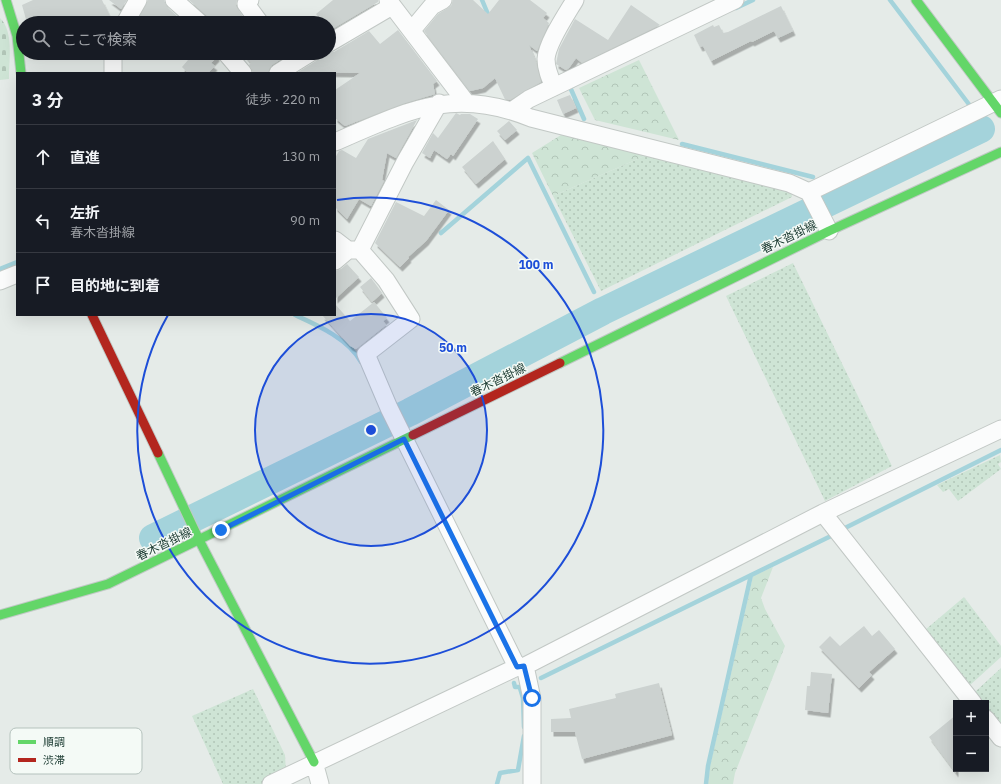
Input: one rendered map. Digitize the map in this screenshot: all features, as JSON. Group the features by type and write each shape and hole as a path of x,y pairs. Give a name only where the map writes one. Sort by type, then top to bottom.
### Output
{"main road":[{"path":"6,0 16,26"},
{"path":"916,0 998,105"},
{"path":"20,60 21,72"},
{"name":"春木沓掛線","path":"0,615 108,584 829,231 1001,152"},
{"path":"92,316 199,540 314,762"}],"street":[{"path":"129,16 138,0"},
{"path":"174,0 192,16"},
{"path":"250,0 246,4 255,16"},
{"path":"412,30 432,6 443,0"},
{"path":"554,87 547,70 546,59 548,49 574,0"},
{"path":"513,110 529,99 735,0"},
{"path":"336,38 390,3 466,101"},
{"path":"113,60 113,72"},
{"path":"232,60 242,72"},
{"path":"336,142 398,115 439,103 466,101 513,110 531,118 789,183 809,192 829,231"},
{"path":"336,260 348,247 405,162 439,103"},
{"path":"809,192 998,105"},
{"path":"348,247 386,280 411,319 366,354 404,439 521,667 532,698 532,784"},
{"path":"0,281 16,274"},
{"path":"271,784 314,762 521,667 823,513 1001,429"},
{"path":"823,513 971,700"},
{"path":"989,723 1001,738"},
{"path":"314,762 320,784"}],"green space":[{"path":"0,18 7,30 10,55 9,79 0,80"},
{"path":"639,60 679,140 595,120 579,88"},
{"path":"561,135 649,154 553,196 532,153"},
{"path":"649,154 791,190 792,197 601,291 553,196"},
{"path":"793,263 892,466 825,501 726,296"},
{"path":"1000,455 1001,462 998,464 1001,469 958,501 949,489 943,492 937,485"},
{"path":"773,567 761,598 765,609 785,646 735,773 733,784 708,784 710,766 753,576"},
{"path":"964,597 1001,646 1001,657 969,686 925,630"},
{"path":"1001,668 1001,725 989,710 989,700 982,700 975,692"},
{"path":"253,689 285,755 286,773 264,784 223,784 192,716"}],"building":[{"path":"33,0 102,0 110,16 25,16 22,5"},
{"path":"109,0 127,0 121,9"},
{"path":"148,0 164,0 167,7 177,16 140,16"},
{"path":"189,0 237,0 236,6 242,16 207,16"},
{"path":"333,0 378,0 378,2 336,27 336,16 318,16 316,14"},
{"path":"453,0 473,0 488,14 499,0 530,0 547,13 543,18 549,23 537,51 529,45 536,62 541,82 510,100 505,99 495,78 483,88 470,91 424,31 438,14 451,6"},
{"path":"631,5 660,25 582,63 576,58 566,70 556,64 559,49 575,19 608,40"},
{"path":"781,6 793,31 778,38 774,31 711,61 703,46 700,47 694,35 713,25 714,27 719,25 723,33 728,32"},
{"path":"398,30 437,81 433,84 435,94 405,103 345,126 336,119 336,89 360,73 298,72 316,60 336,60 336,51 369,31 380,44"},
{"path":"188,60 214,60 211,63 215,66 209,72 187,72 182,67"},
{"path":"249,60 280,60 272,65 268,72 253,72 249,65 251,63"},
{"path":"570,95 576,108 563,114 557,100"},
{"path":"456,113 460,115 470,114 478,119 453,156 451,154 447,159 434,150 430,158 422,153 433,133 438,138"},
{"path":"417,120 396,158 387,153 382,180 384,181 371,206 359,199 347,219 336,208 336,156 339,151 342,150 356,158 368,139"},
{"path":"509,121 517,130 505,140 497,131"},
{"path":"493,141 505,159 476,184 462,167"},
{"path":"436,200 449,210 426,241 408,257 409,258 400,267 375,243 396,202 424,216"},
{"path":"347,264 359,277 336,298 336,271"},
{"path":"371,278 382,293 372,302 360,287"},
{"path":"374,302 387,318 383,321 386,325 356,349 350,346 323,316 336,316 336,305 350,321"},
{"path":"864,626 872,636 879,630 895,649 869,672 872,675 859,688 819,647 830,636 840,646"},
{"path":"811,672 832,674 828,713 805,710 807,686 810,686"},
{"path":"659,683 672,735 582,759 575,732 551,732 551,719 571,718 569,709 616,698 615,694"},
{"path":"953,717 953,769 929,737"}],"waterway":[{"path":"482,0 490,19"},
{"path":"736,8 753,0"},
{"path":"890,0 971,107"},
{"path":"574,85 570,87 584,119"},
{"path":"153,538 410,412 603,311 981,129"},
{"path":"682,144 813,177"},
{"path":"441,233 528,158 594,292"},
{"path":"858,177 880,177"},
{"path":"0,269 16,262"},
{"path":"297,316 322,328 341,340 349,346 361,362"},
{"path":"845,528 1001,450"},
{"path":"541,678 831,536"},
{"path":"706,784 708,766 751,575"},
{"path":"514,683 515,687 521,687"},
{"path":"520,688 523,698 524,727"},
{"path":"497,784 500,773 518,770 524,736"}],"traffic: fast":[{"path":"6,0 16,33"},
{"path":"916,0 1001,113"},
{"path":"20,60 21,72"},
{"path":"560,363 829,231 1001,152"},
{"path":"0,615 108,584 413,435"},
{"path":"158,453 199,540 314,762"}],"traffic: jam":[{"path":"92,316 158,453"},
{"path":"413,435 560,363"}],"route":[{"path":"221,530 404,439 517,667 524,666 532,698"}]}
